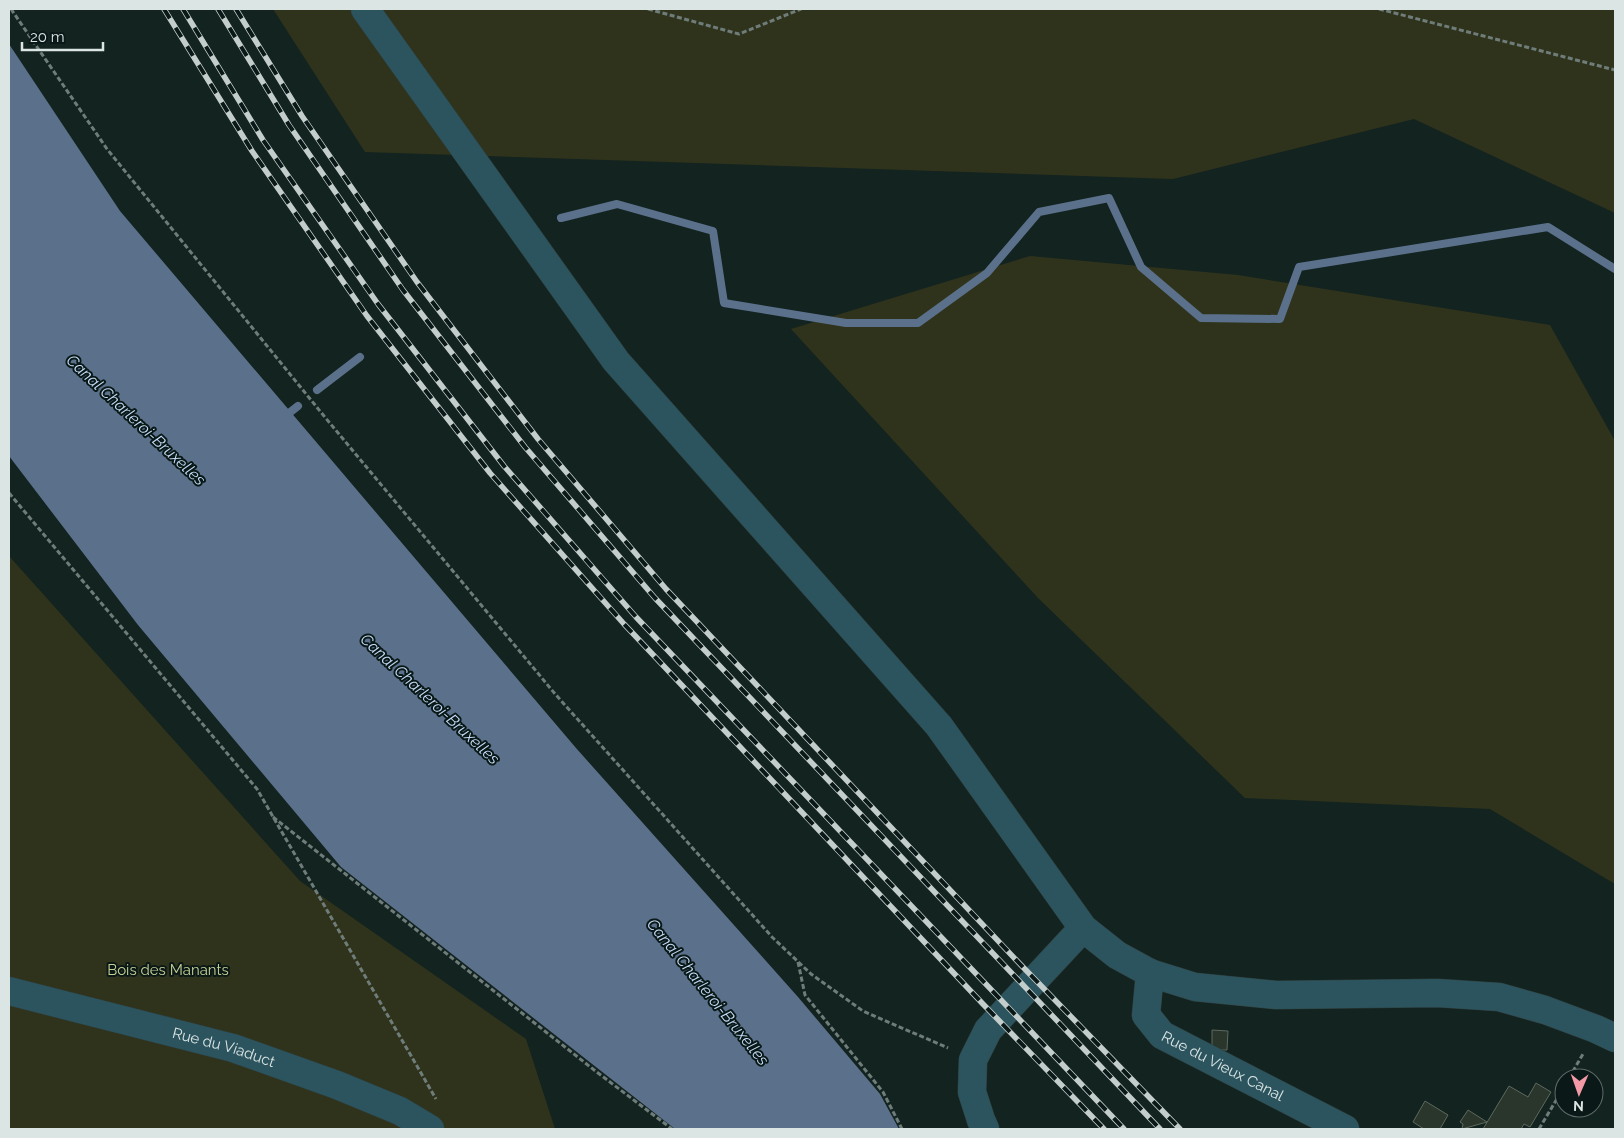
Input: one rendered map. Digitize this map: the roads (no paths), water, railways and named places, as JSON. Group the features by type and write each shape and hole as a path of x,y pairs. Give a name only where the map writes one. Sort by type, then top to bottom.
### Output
{"street":[{"path":"365,9 616,361 939,726 1083,928 1117,955 1150,973 1195,988 1276,995 1437,993 1498,997 1545,1010 1615,1038"},
{"path":"985,1129 972,1092 973,1060 988,1030 1083,928"},
{"name":"Rue du Vieux Canal","path":"1150,973 1146,1015 1162,1035 1345,1129"},
{"name":"Rue du Viaduct","path":"9,991 233,1048 337,1084 400,1111 430,1129"}],"water":[{"name":"Canal Charleroi-Bruxelles","path":"9,44 120,211 576,748 798,997 880,1094 899,1129 675,1129 341,867 138,625 9,456"}],"waterway":[{"path":"561,218 617,204 713,231 724,303 846,323 918,323 987,273 1039,212 1109,198 1141,267 1201,318 1280,319 1299,267 1548,227 1615,269"},
{"path":"317,390 360,357"},
{"path":"284,417 298,406"}],"railway":[{"path":"164,9 252,151 367,316 490,473 624,624 982,1003 1104,1129"},
{"path":"183,9 263,140 378,304 504,466 636,617 1124,1129"},
{"path":"218,9 289,125 403,290 525,447 655,598 1160,1129"},
{"path":"236,9 302,116 417,282 538,439 666,589 1020,964 1180,1129"}],"park label":[{"name":"Bois des Manants","path":"168,970"}]}
